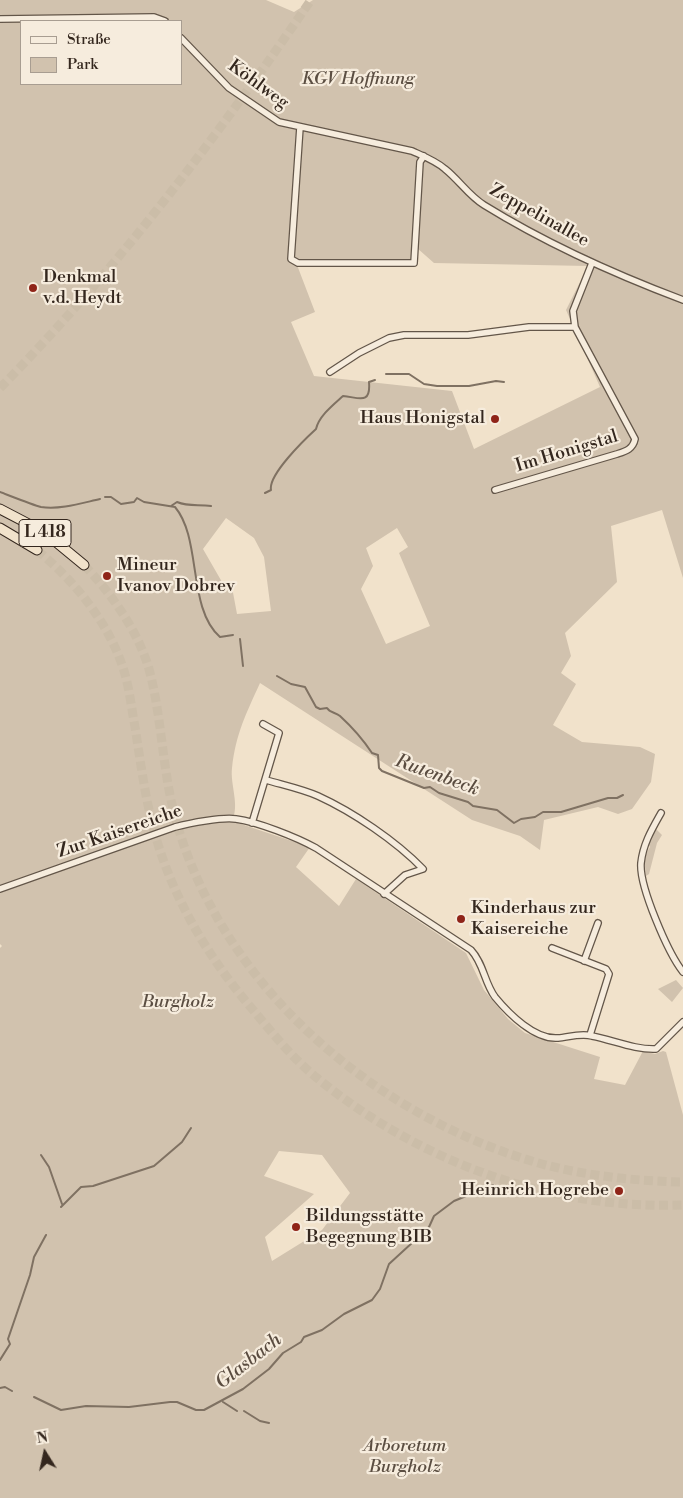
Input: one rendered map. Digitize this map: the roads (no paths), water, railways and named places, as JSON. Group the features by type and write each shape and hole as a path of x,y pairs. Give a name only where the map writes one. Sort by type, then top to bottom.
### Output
{"highway":[{"name":"L 418","path":"0,508 44,532 84,565"},
{"name":"L 418","path":"0,528 37,550"}],"street":[{"path":"0,19 154,17 162,20"},
{"name":"Köhlweg","path":"182,39 229,88 278,122 300,127"},
{"path":"300,127 291,259 298,263 414,263 420,162 424,156"},
{"name":"Zeppelinallee","path":"300,127 412,151 424,156 445,168 481,204 592,263 683,300"},
{"path":"330,372 376,344 389,338 404,335 468,335 529,327 575,327 573,311 592,263"},
{"name":"Im Honigstal","path":"496,490 629,450 634,444 635,439 575,327"},
{"path":"252,824 280,733 263,724"},
{"path":"266,780 316,795 340,807 400,847 423,869 405,875 384,894"},
{"path":"661,813 648,838 641,869 663,939 673,959 683,972"},
{"name":"Zur Kaisereiche","path":"0,889 175,827 196,822 236,818 302,840 471,950 480,960 484,979 494,995 530,1029 544,1037 557,1038 590,1035 643,1049 656,1050 683,1022"},
{"path":"584,961 598,923"},
{"path":"552,948 606,969 609,974 590,1035"}],"waterway":[{"path":"386,374 409,374 424,384 437,386 469,386 496,381 504,382"},
{"path":"265,493 271,490 275,476 281,467 316,429 327,411 343,396 366,397 369,390 369,382 375,380"},
{"name":"Rutenbeck","path":"0,492 37,506 48,508 71,506 100,499"},
{"name":"Rutenbeck","path":"105,497 111,497 121,504 134,502 137,498 144,502 175,507 189,537 198,592 203,609 210,624 220,637 233,635"},
{"path":"171,506 177,502 211,506"},
{"name":"Rutenbeck","path":"240,639 243,666"},
{"name":"Rutenbeck","path":"277,676 291,684 305,687 316,707 320,709 327,708 340,716 358,734 372,753 378,755 379,768 382,771 424,788 430,787 439,793 468,802 473,806 497,810 514,823 521,819 535,817 543,812 561,812 623,795"},
{"path":"61,1207 81,1187 93,1186 154,1166 182,1142 191,1128"},
{"path":"41,1155 49,1167 62,1204"},
{"name":"Glasbach","path":"416,1240 429,1227 434,1216 454,1201 493,1185"},
{"path":"0,1360 10,1344 8,1339 30,1275 34,1257 46,1235"},
{"name":"Glasbach","path":"34,1397 61,1410 86,1406 129,1407 170,1402 177,1402 196,1410 204,1410 243,1389 269,1369 283,1353 301,1342 304,1337 322,1330 344,1314 372,1300 380,1289 389,1264 413,1242"},
{"name":"Glasbach","path":"0,1388 5,1387 12,1391"},
{"path":"223,1402 237,1411"},
{"path":"244,1411 260,1421 269,1423"}],"tunnel":[{"path":"0,388 85,296 164,201 239,102 311,0"},
{"path":"37,550 63,574 97,615 121,662 130,694 144,785 153,827 164,863 183,906 206,947 233,986 298,1061 357,1108 399,1134 443,1156 489,1175 536,1189 584,1199 633,1204 683,1205"},
{"path":"84,565 114,600 131,627 144,655 154,689 165,768 173,808 178,827 201,887 233,943 272,994 318,1040 369,1081 424,1116 482,1143 542,1164 576,1172 630,1179 683,1182"}],"place":[{"name":"Denkmal v.d. Heydt","path":"33,288"},
{"name":"Haus Honigstal","path":"495,419"},
{"name":"Mineur Ivanov Dobrev","path":"107,576"},
{"name":"Kinderhaus zur Kaisereiche","path":"461,919"},
{"name":"Heinrich Hogrebe","path":"619,1191"},
{"name":"Bildungsstätte Begegnung BIB","path":"296,1227"}],"park label":[{"name":"KGV Hoffnung","path":"358,80"},
{"name":"Burgholz","path":"178,1003"},
{"name":"Arboretum Burgholz","path":"405,1457"}]}
